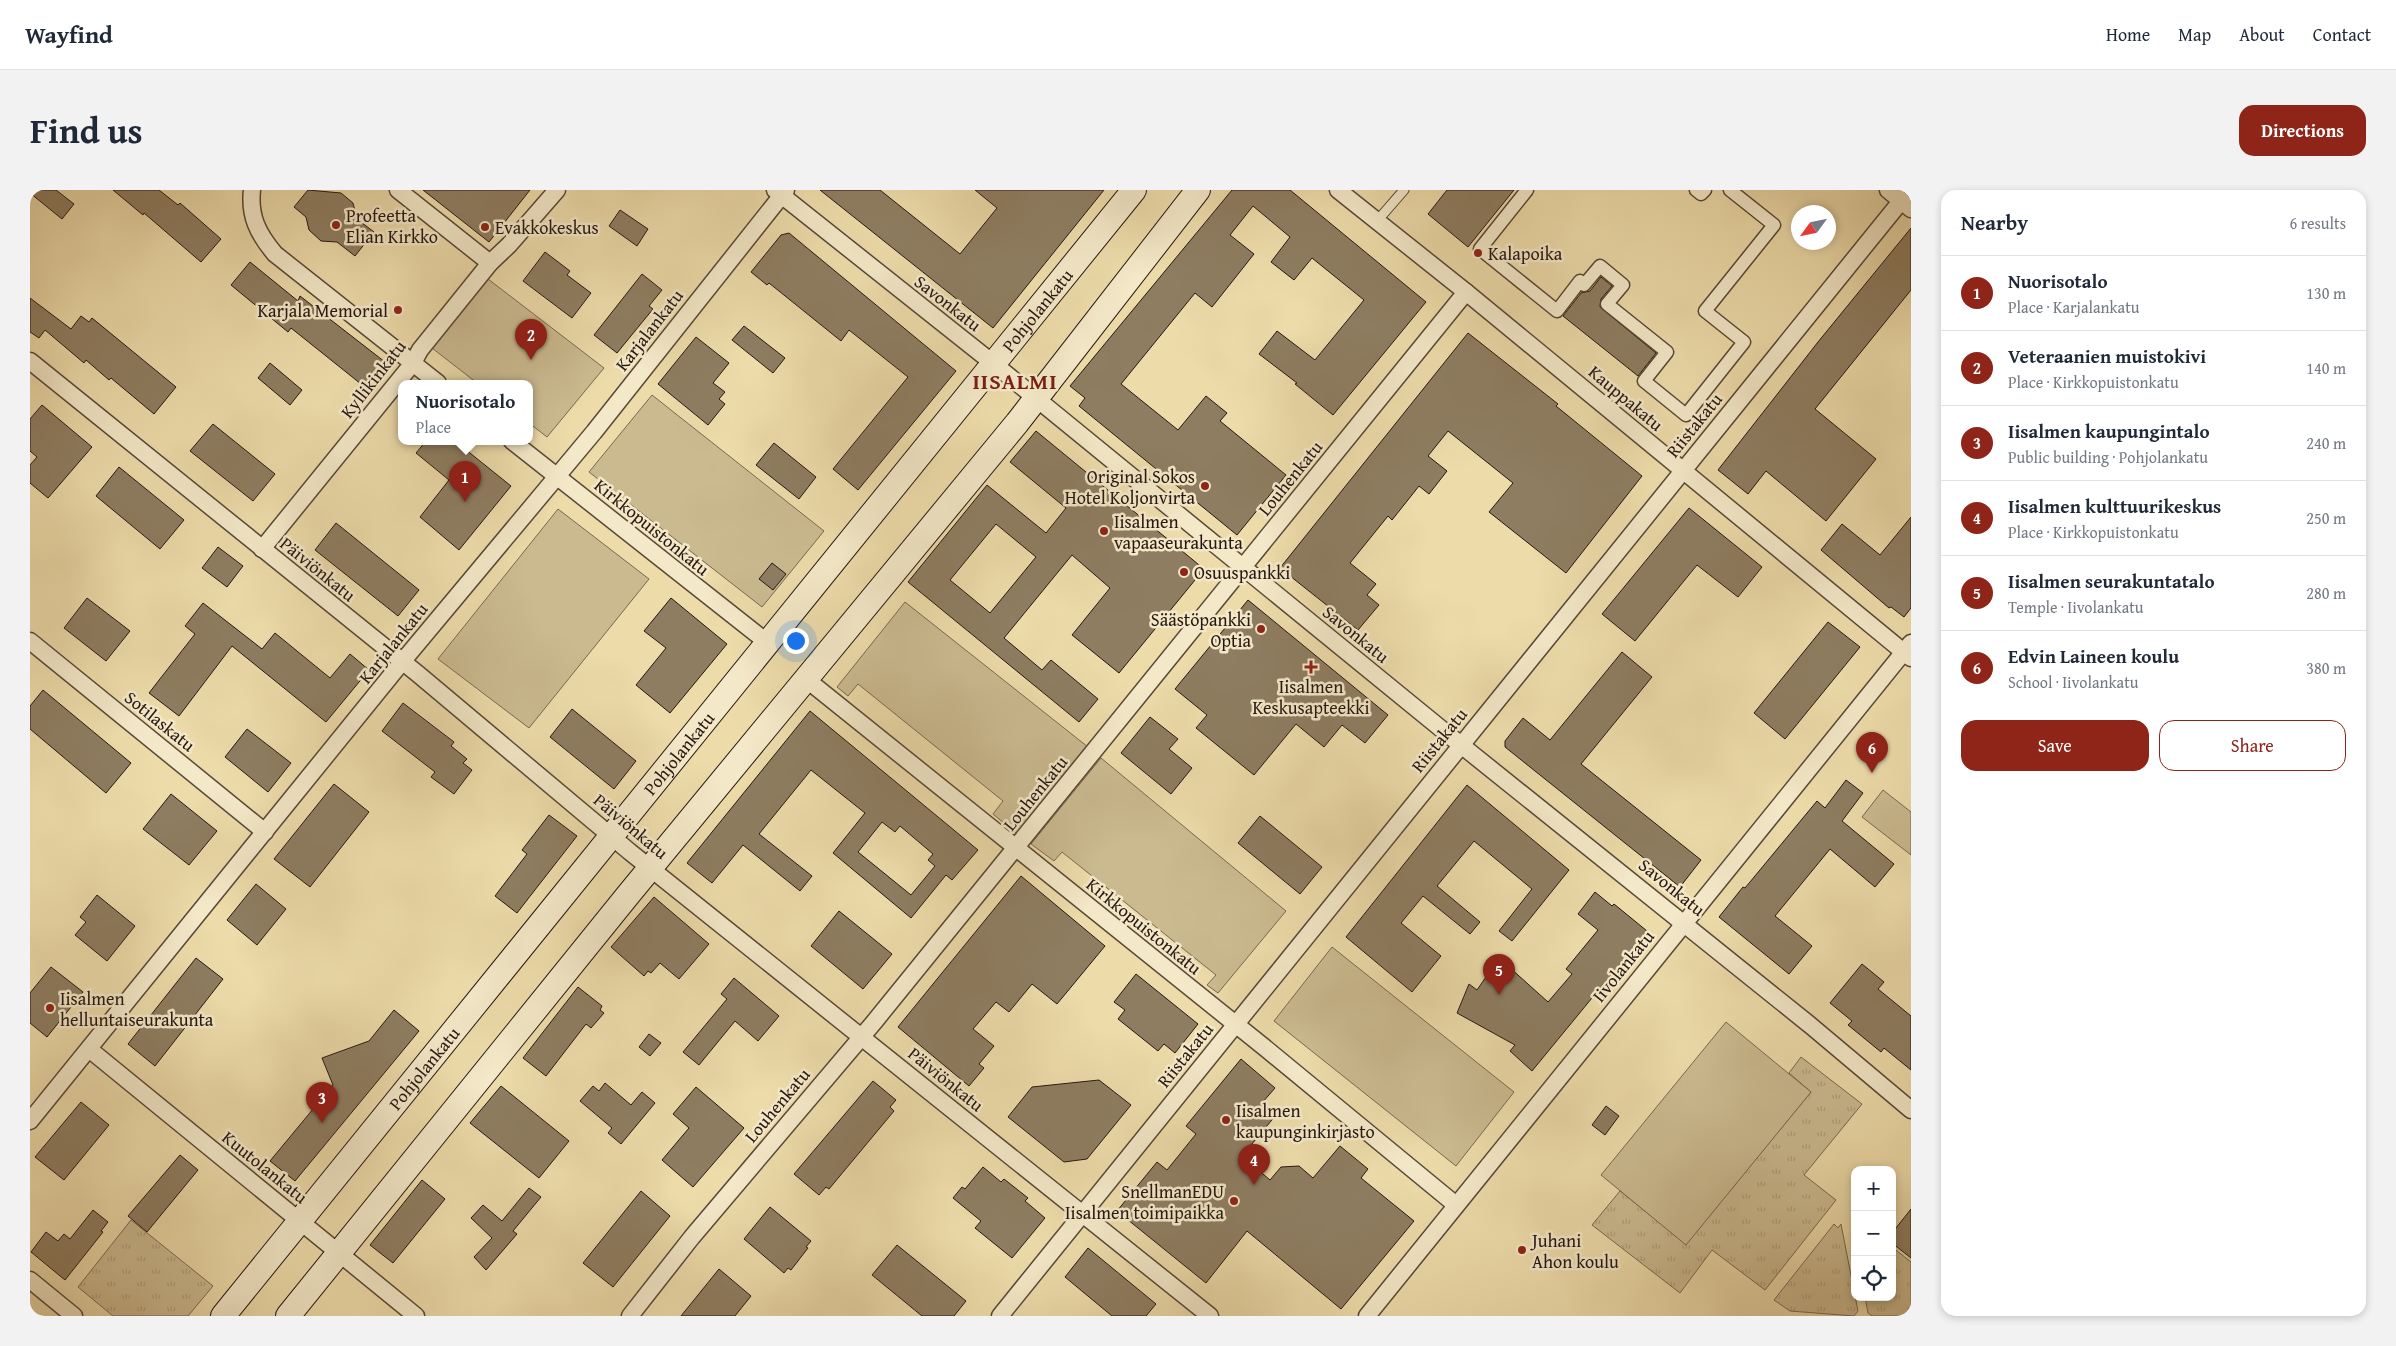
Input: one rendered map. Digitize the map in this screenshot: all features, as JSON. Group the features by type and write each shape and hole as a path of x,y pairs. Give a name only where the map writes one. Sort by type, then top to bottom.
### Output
{"main road":[{"name":"Pohjolankatu","path":"223,1316 1134,190"},
{"path":"288,1316 650,868 1036,398 1198,190"}],"street":[{"path":"252,190 250,204 253,220 265,243 275,254 434,380"},
{"path":"398,190 490,264"},
{"name":"Kyllikinkatu","path":"399,380 413,363 420,350 490,264 557,190"},
{"name":"Kauppakatu","path":"1338,190 1466,292 1683,471 1908,651"},
{"path":"1527,190 1480,249 1556,310 1580,281 1584,285 1600,266 1623,285 1608,304 1667,352 1644,381 1686,415 1744,342 1705,311 1774,225 1730,190"},
{"path":"1696,190 1701,194 1705,190"},
{"path":"1888,190 1907,200"},
{"name":"Savonkatu","path":"781,192 1461,745 1685,923 1911,1110"},
{"name":"Karjalankatu","path":"30,1121 402,662 558,476 781,192"},
{"name":"Riistakatu","path":"1000,1316 1683,471 1907,200"},
{"name":"Louhenkatu","path":"630,1316 692,1237 862,1036 1466,292"},
{"name":"Päiviönkatu","path":"30,361 402,662 650,868 1210,1316"},
{"name":"Kyllikinkatu","path":"262,549 398,381"},
{"name":"Kirkkopuistonkatu","path":"517,445 768,643"},
{"name":"Sotilaskatu","path":"30,641 265,832"},
{"name":"Iivolankatu","path":"1367,1316 1908,651"},
{"name":"Kirkkopuistonkatu","path":"806,679 1235,1024 1456,1205"},
{"name":"Kuutolankatu","path":"88,1049 416,1316"},
{"path":"30,1280 74,1316"}],"lane":[{"path":"1377,221 1404,190"}],"green space":[{"path":"488,279 604,368 547,437 533,426 533,380 473,380 432,348"},
{"path":"652,395 824,531 762,607 589,472"},
{"path":"558,509 649,579 529,728 438,659"},
{"path":"905,602 1088,747 1017,834 993,814 1003,801 858,684 848,696 837,687"},
{"path":"1101,758 1286,911 1218,993 1207,985 1216,975 1062,852 1054,861 1031,844"},
{"path":"1883,790 1911,812 1911,855 1862,817"},
{"path":"1332,947 1514,1092 1456,1166 1274,1021"},
{"path":"1726,1022 1811,1092 1686,1245 1601,1175"},
{"path":"1801,1057 1862,1104 1804,1175 1836,1200 1765,1290 1712,1250 1680,1293 1592,1225 1620,1191 1686,1244 1811,1092 1789,1073"},
{"path":"131,1220 213,1286 188,1316 113,1316 78,1287"},
{"path":"1834,1224 1838,1228 1841,1224 1851,1275 1851,1301 1856,1301 1858,1311 1854,1316 1790,1311 1774,1300"},
{"path":"1896,1250 1911,1262 1911,1316 1872,1316 1868,1313 1866,1301 1896,1301"}],"building":[{"path":"30,190 56,190 74,204 62,219 30,193"},
{"path":"113,190 159,190 178,205 180,203 221,239 201,262 144,213 143,215"},
{"name":"Profeetta Elian Kirkko","path":"308,190 341,193 353,203 357,219 374,232 355,256 337,242 321,241 309,230 306,217 294,207"},
{"name":"Evakkokeskus","path":"423,190 530,190 489,242"},
{"path":"820,190 880,190 960,254 997,208 975,190 1104,190 993,328"},
{"path":"1232,190 1290,190 1426,302 1333,415 1295,384 1297,383 1259,354 1277,331 1315,360 1364,300 1312,258 1294,280 1271,262 1290,237 1253,206 1230,235 1254,254 1212,307 1195,293 1121,384 1178,430 1206,396 1227,413 1220,421 1286,475 1237,535 1079,406 1085,398 1070,386"},
{"path":"1447,190 1514,190 1468,247 1428,214"},
{"path":"620,210 648,229 637,246 609,226"},
{"path":"1911,228 1911,290 1815,409 1876,459 1826,521 1766,471 1748,494 1718,470 1818,342"},
{"path":"789,233 956,371 858,490 833,469 908,377 849,330 841,341 769,283 767,285 751,272 781,235"},
{"path":"545,252 570,271 567,275 591,293 572,318 523,281"},
{"path":"250,262 298,301 300,296 385,362 366,388 291,328 288,332 231,285"},
{"path":"642,274 662,290 649,306 653,309 617,353 594,335"},
{"path":"1601,277 1612,286 1601,299 1600,307 1656,353 1638,376 1563,316 1581,293 1590,291"},
{"path":"30,298 71,329 81,316 89,322 92,318 176,387 154,414 111,378 109,380 86,360 84,363 45,330 39,338 30,332"},
{"path":"744,326 785,358 773,373 732,340"},
{"path":"1468,333 1558,404 1556,406 1642,476 1566,573 1489,512 1513,483 1448,431 1428,456 1447,471 1429,494 1419,486 1392,520 1388,516 1350,563 1376,584 1367,595 1379,605 1358,630 1280,568"},
{"path":"696,337 729,363 713,383 725,392 719,399 725,404 708,425 658,384"},
{"path":"270,363 302,390 290,405 258,378"},
{"path":"42,405 92,447 48,498 30,483 30,465 37,457 30,451 30,419"},
{"path":"213,424 275,474 253,501 190,451"},
{"path":"1036,431 1204,569 1119,673 1072,635 1110,588 1072,555 1004,638 1042,670 1051,660 1098,699 1079,722 908,582 987,485 1046,533 1066,508 1010,462","holes":["996,524 1036,557 990,613 950,580"]},
{"path":"774,443 816,477 799,499 756,465"},
{"path":"423,445 460,445 511,486 459,550 420,517 449,480 416,453"},
{"path":"119,467 184,520 160,549 96,496"},
{"path":"1689,508 1762,567 1738,597 1697,565 1635,641 1602,614"},
{"path":"1911,517 1911,608 1904,617 1891,607 1889,608 1821,550 1842,524 1880,555"},
{"path":"336,523 419,590 398,616 315,550"},
{"path":"218,547 243,566 227,587 202,568"},
{"path":"772,563 786,574 773,590 759,579"},
{"path":"87,598 130,631 106,661 64,628"},
{"path":"671,598 727,644 670,713 636,685 666,648 644,631"},
{"path":"1248,600 1388,715 1365,743 1342,725 1324,747 1296,724 1254,775 1196,728 1207,715 1175,689"},
{"path":"203,603 262,649 275,633 330,678 350,654 369,670 326,722 232,646 179,716 149,693 195,634 185,626"},
{"path":"1828,622 1860,647 1785,739 1754,713"},
{"path":"1622,652 1652,677 1581,764 1701,860 1680,887 1505,747 1505,741 1523,718 1550,740"},
{"path":"43,690 131,763 106,793 30,729 30,706"},
{"path":"403,703 454,742 451,746 467,759 463,763 472,770 454,794 431,777 435,772 382,731"},
{"path":"572,709 636,761 614,789 550,737"},
{"path":"810,711 978,850 952,880 946,875 911,918 833,853 865,813 811,770 759,834 812,876 800,891 743,845 712,883 687,863","holes":["882,822 895,832 900,826 933,854 928,860 935,866 911,895 858,852"]},
{"path":"1150,717 1178,739 1169,749 1192,768 1171,794 1121,753"},
{"path":"247,729 291,763 268,792 225,757"},
{"path":"1846,780 1863,793 1842,821 1894,864 1875,887 1830,849 1775,916 1812,946 1789,974 1719,917 1817,801 1825,808"},
{"path":"334,784 369,812 310,887 274,859"},
{"path":"1467,785 1569,870 1512,941 1499,931 1532,889 1474,841 1437,886 1480,922 1470,934 1423,896 1401,923 1441,956 1412,992 1346,937"},
{"path":"171,794 217,831 189,865 143,829"},
{"path":"549,815 577,836 517,913 495,896 527,854 522,850"},
{"path":"1260,816 1322,867 1300,894 1238,843"},
{"path":"1021,876 1105,946 1057,1004 1032,984 1009,1012 996,1002 973,1029 994,1046 979,1064 984,1068 969,1086 898,1027"},
{"path":"256,884 286,909 257,945 227,920"},
{"path":"1595,892 1612,906 1614,904 1647,931 1532,1071 1510,1051 1515,1045 1457,1013 1469,984 1477,990 1499,958 1548,1002 1572,974 1566,969 1598,930 1578,914"},
{"path":"97,895 135,926 107,961 75,935 86,922 80,917"},
{"path":"654,897 709,944 679,979 660,963 651,973 648,971 644,976 611,947"},
{"path":"839,911 892,954 863,989 811,946"},
{"path":"196,958 223,979 155,1066 128,1044"},
{"path":"1862,964 1884,982 1878,989 1911,1016 1911,1070 1884,1048 1881,1052 1848,1025 1852,1021 1830,1003"},
{"name":"Iisalmen helluntaiseurakunta","path":"51,967 83,992 47,1037 30,1023 30,993"},
{"path":"1136,974 1198,1024 1175,1053 1164,1044 1158,1051 1118,1019 1125,1010 1114,1002"},
{"path":"734,978 779,1016 758,1041 735,1021 699,1065 683,1052 727,999 721,994"},
{"path":"578,987 602,1006 600,1010 604,1013 591,1028 586,1024 546,1076 523,1058"},
{"path":"394,1010 419,1031 295,1181 270,1161 333,1085 322,1058 369,1041"},
{"path":"649,1034 661,1043 650,1056 639,1047"},
{"path":"1241,1059 1275,1088 1262,1103 1276,1115 1242,1156 1270,1180 1281,1167 1299,1166 1313,1178 1340,1146 1368,1169 1361,1178 1414,1221 1341,1309 1247,1231 1206,1283 1117,1211 1157,1162 1167,1170 1196,1134 1186,1126"},
{"path":"1099,1080 1131,1105 1087,1159 1064,1162 1008,1117 1032,1087"},
{"path":"873,1081 896,1100 890,1107 894,1111 829,1189 826,1187 819,1195 794,1174"},
{"path":"605,1083 631,1105 642,1092 655,1103 621,1144 608,1133 612,1128 580,1101 593,1086 599,1091"},
{"path":"501,1086 569,1141 539,1178 470,1123"},
{"path":"696,1087 744,1128 693,1187 662,1160 689,1128 673,1114"},
{"path":"81,1102 109,1125 64,1180 35,1157"},
{"path":"1606,1106 1619,1116 1605,1135 1592,1125"},
{"path":"180,1155 198,1170 147,1232 128,1216"},
{"path":"983,1167 1001,1182 1004,1179 1028,1198 1025,1201 1045,1218 1012,1258 975,1228 981,1221 953,1198 962,1187 965,1189"},
{"path":"422,1180 445,1199 393,1263 370,1245"},
{"path":"529,1188 541,1197 513,1231 517,1234 486,1270 474,1257 492,1238 471,1218 483,1205 502,1221"},
{"path":"641,1191 670,1216 613,1287 583,1263"},
{"path":"770,1207 811,1241 806,1247 808,1248 791,1270 788,1268 784,1273 744,1239"},
{"path":"1911,1209 1911,1258 1896,1246 1896,1228"},
{"path":"93,1210 108,1222 101,1231 103,1232 65,1280 31,1252 46,1232 58,1241 64,1234 70,1239"},
{"path":"897,1245 966,1301 954,1316 922,1316 872,1275"},
{"path":"1088,1248 1156,1304 1146,1316 1112,1316 1065,1277"},
{"path":"719,1269 751,1296 735,1316 681,1316"}],"place":[{"name":"Profeetta Elian Kirkko","path":"336,225"},
{"name":"Evakkokeskus","path":"485,227"},
{"name":"Kalapoika","path":"1478,253"},
{"name":"Karjala Memorial","path":"398,310"},
{"name":"Veteraanien muistokivi","path":"531,360"},
{"name":"Original Sokos Hotel Koljonvirta","path":"1205,486"},
{"name":"Nuorisotalo","path":"465,502"},
{"name":"Iisalmen vapaaseurakunta","path":"1104,531"},
{"name":"Osuuspankki","path":"1184,572"},
{"name":"Säästöpankki Optia","path":"1261,629"},
{"name":"Iisalmen Keskusapteekki","path":"1311,667"},
{"name":"Edvin Laineen koulu","path":"1872,773"},
{"name":"Iisalmen seurakuntatalo","path":"1499,995"},
{"name":"Iisalmen helluntaiseurakunta","path":"50,1008"},
{"name":"Iisalmen kaupunginkirjasto","path":"1226,1120"},
{"name":"Iisalmen kaupungintalo","path":"322,1123"},
{"name":"Iisalmen kulttuurikeskus","path":"1254,1185"},
{"name":"SnellmanEDU Iisalmen toimipaikka","path":"1234,1201"},
{"name":"Juhani Ahon koulu","path":"1522,1250"}],"district":[{"name":"IISALMI","path":"1015,381"}]}
